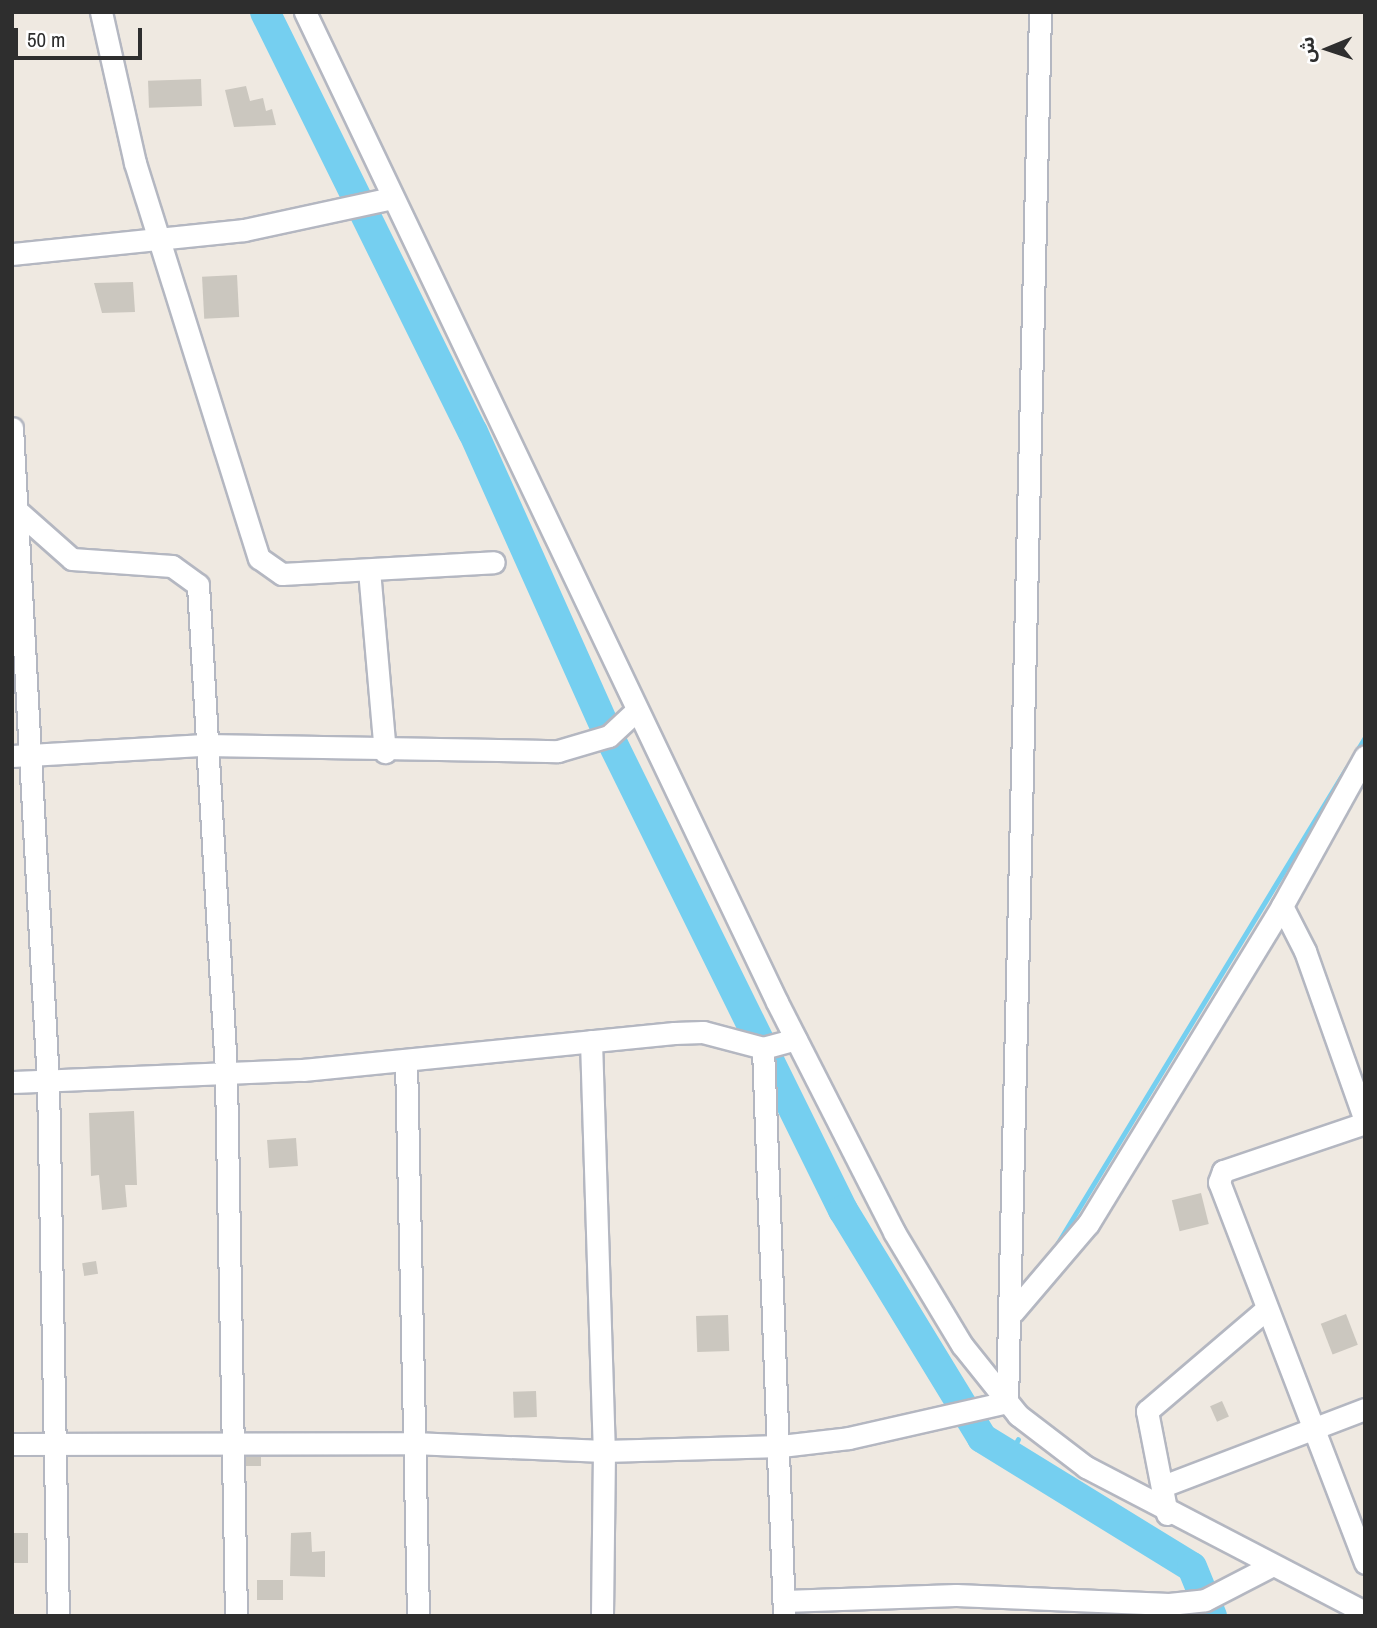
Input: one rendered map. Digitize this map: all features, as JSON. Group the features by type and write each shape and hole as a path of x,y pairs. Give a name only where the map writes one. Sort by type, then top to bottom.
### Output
{"street":[{"path":"101,12 117,94 259,558 282,574 494,562"},
{"path":"305,12 636,711 796,1039 894,1232 962,1345 1007,1402 1048,1441 1167,1514 1269,1567 1365,1612"},
{"path":"1007,1402 1013,1312 1040,12"},
{"path":"12,254 244,230 392,198"},
{"path":"12,428 15,508 34,755 48,1082 58,1445 58,1616"},
{"path":"15,508 81,562 172,566 192,576 198,585 205,745 226,1076 236,1616"},
{"path":"369,570 385,752"},
{"path":"12,756 205,745 385,752 558,751 609,736 636,711"},
{"path":"1013,1312 1088,1224 1282,906 1365,757"},
{"path":"1282,906 1365,1121 1219,1175 1264,1311 1314,1427 1365,1563"},
{"path":"12,1082 226,1076 704,1032 763,1048 796,1039"},
{"path":"591,1041 604,1451 602,1616"},
{"path":"763,1048 781,1446 784,1609 956,1606 1131,1611 1205,1600 1269,1567"},
{"path":"406,1060 418,1616"},
{"path":"1167,1514 1147,1411 1264,1311"},
{"path":"12,1444 414,1443 604,1451 781,1446 849,1438 1007,1402"},
{"path":"1163,1486 1365,1409"}],"building":[{"path":"201,79 202,106 149,108 148,81"},
{"path":"246,86 250,101 263,98 266,111 272,109 276,125 234,127 225,90"},
{"path":"237,275 239,317 204,319 202,277"},
{"path":"133,282 135,312 102,313 94,283"},
{"path":"134,1111 137,1185 125,1185 127,1207 102,1210 99,1175 91,1176 89,1113"},
{"path":"296,1138 298,1166 269,1168 267,1140"},
{"path":"1201,1193 1209,1224 1180,1231 1172,1200"},
{"path":"96,1261 98,1274 84,1276 82,1263"},
{"path":"1346,1314 1358,1345 1333,1354 1321,1324"},
{"path":"728,1315 729,1351 697,1352 696,1316"},
{"path":"536,1391 537,1417 514,1418 513,1392"},
{"path":"1222,1401 1229,1417 1217,1422 1210,1406"},
{"path":"246,1457 261,1457 261,1466 246,1466"},
{"path":"311,1532 312,1552 325,1551 325,1577 290,1576 291,1533"},
{"path":"12,1533 28,1533 28,1563 12,1563"},
{"path":"257,1580 283,1580 283,1600 257,1600"}],"waterway":[{"path":"265,12 473,432 609,736 843,1210 982,1438 1192,1567 1212,1616"},
{"path":"1356,752 1365,737"},
{"path":"1054,1249 1347,767"},
{"path":"1009,1456 1018,1439"}]}
